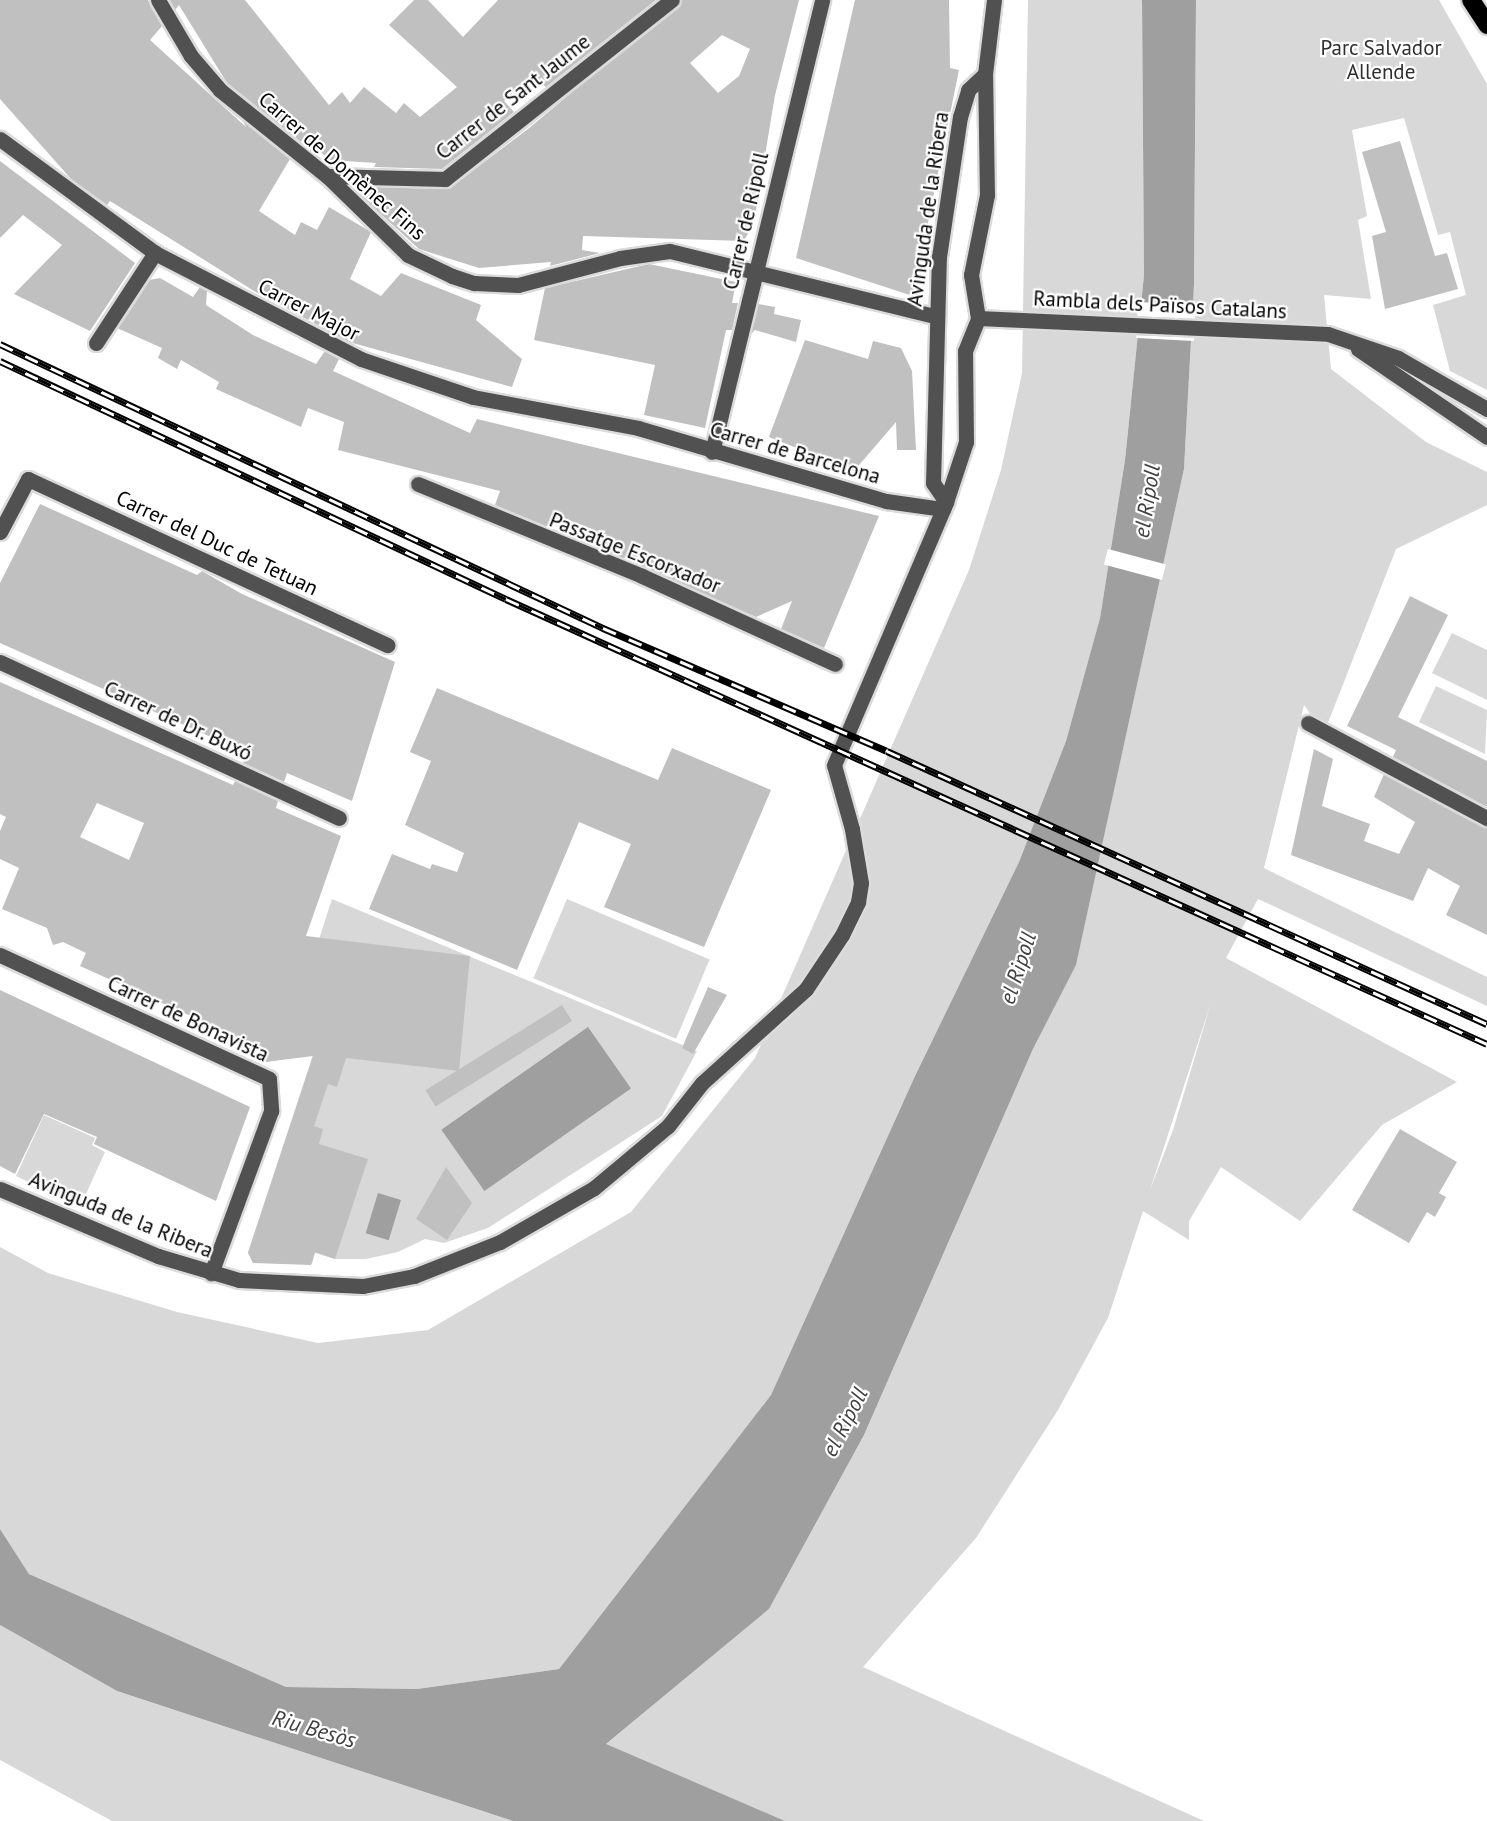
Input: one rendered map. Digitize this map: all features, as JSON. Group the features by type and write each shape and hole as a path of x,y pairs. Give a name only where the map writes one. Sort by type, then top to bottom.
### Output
{"highway":[{"path":"1471,0 1487,25"}],"street":[{"name":"Carrer de Domènec Fins","path":"158,0 191,56 220,90 327,176 408,255 474,283 518,285 620,258 670,251 756,269 934,316"},
{"name":"Carrer de Sant Jaume","path":"327,176 445,179 672,0"},
{"name":"Carrer de Ripoll","path":"712,452 822,0"},
{"path":"945,505 966,442 965,351 978,318 971,275 987,195 986,74 994,0"},
{"name":"Avinguda de la Ribera","path":"0,1189 81,1226 211,1273 303,1287 363,1286 414,1276 510,1237 594,1188 668,1126 702,1083 806,989 858,902 861,868 834,765 945,505 933,483 934,316 960,117 968,90 986,74"},
{"name":"Carrer Major","path":"0,139 154,253 361,359 473,397 638,428"},
{"path":"96,343 154,253"},
{"name":"Rambla dels Països Catalans","path":"978,318 1020,318 1334,336 1398,358 1487,409"},
{"path":"1334,336 1487,437"},
{"name":"Carrer de Barcelona","path":"638,428 712,452 886,501 945,505"},
{"name":"Carrer del Duc de Tetuan","path":"2,522 28,479 387,645"},
{"name":"Passatge Escorxador","path":"418,484 653,580 835,664"},
{"name":"Carrer de Dr. Buxó","path":"0,662 339,818"},
{"path":"1308,723 1487,818"},
{"name":"Carrer de Bonavista","path":"0,955 270,1079 271,1111 211,1273"}],"green space":[{"path":"1028,0 1142,0 1144,275 1125,460 1100,618 1066,741 1019,862 915,1076 771,1395 559,1669 417,1689 286,1687 29,1574 0,1529 0,1247 48,1273 177,1312 318,1343 428,1330 631,1212 755,1058 969,570 1001,470 1022,373"},
{"name":"Parc Salvador Allende","path":"1196,0 1439,0 1487,84 1487,390 1450,371 1433,305 1466,295 1450,232 1438,235 1404,118 1352,130 1367,216 1358,220 1371,299 1324,295 1331,369 1426,442 1487,472 1487,505 1396,549 1324,733 1304,705 1264,868 1487,977 1487,1006 1258,899 1226,958 1457,1082 1382,1125 1300,1221 1221,1167 1189,1221 1189,1240 1143,1211 1108,1318 1058,1410 976,1538 863,1667 1204,1821 785,1821 605,1745 769,1609 864,1435 1033,1049 1076,964 1184,469 1194,285","holes":["1211,1003 1173,1130 1150,1190"]},
{"path":"1452,633 1487,650 1487,700 1432,673"},
{"path":"1436,686 1487,710 1485,754 1419,722"},
{"path":"332,899 697,1051 662,1116 488,1228 444,1243 425,1239 398,1252 366,1259 335,1259 315,1253 312,1264 253,1262 248,1252 313,1055 281,1055 279,1060 265,1062 271,1041 305,982"},
{"path":"567,899 710,960 676,1039 533,978"},
{"path":"44,1115 95,1138 92,1145 105,1152 80,1207 16,1176"},
{"path":"0,1625 117,1691 513,1821 112,1821 0,1760"}],"water":[{"path":"1142,0 1196,0 1194,285 1184,469 1076,965 1033,1049 864,1435 769,1609 606,1744 785,1821 513,1821 117,1691 0,1625 0,1529 29,1574 286,1687 417,1689 559,1669 771,1395 915,1076 1019,862 1066,741 1100,618 1125,460 1144,275"},
{"path":"588,1027 631,1088 484,1191 441,1130"},
{"path":"378,1193 401,1200 389,1240 366,1233"}],"pier":[{"path":"1138,302 1196,305 1194,341 1136,338"},
{"path":"1108,549 1166,565 1162,580 1104,564"}],"building":[{"path":"0,0 148,0 162,26 150,40 246,127 243,121 290,159 259,211 295,235 301,222 317,230 329,207 371,232 350,279 381,296 401,273 481,305 476,320 522,359 512,387 349,342 254,291 110,201 107,205 72,180 0,99"},
{"path":"169,0 245,0 329,105 342,92 350,103 364,87 396,113 404,103 420,117 457,87 389,25 414,0 428,0 463,37 498,0 656,0 546,87 532,74 504,101 514,112 442,169 374,167 376,163 330,160 303,138 301,142 227,83 179,5 175,10"},
{"path":"682,0 799,0 775,95 754,222 744,241 583,236 582,250 600,253 550,266 551,262 479,268 419,249 360,195 363,187 451,187 528,129","holes":["722,35 750,49 739,76 718,93 690,63"]},
{"path":"855,0 949,0 950,68 959,70 913,296 796,258"},
{"path":"1400,141 1435,256 1447,253 1458,289 1385,309 1372,236 1386,232 1362,152"},
{"path":"0,161 135,263 90,331 14,294 62,245 23,215 0,238"},
{"path":"649,264 736,282 732,303 738,303 732,330 726,330 705,428 644,415 655,365 534,340 545,288"},
{"path":"160,278 193,297 200,287 207,291 206,305 253,335 316,364 325,351 339,359 333,371 470,433 477,419 879,516 824,648 781,629 792,601 756,617 587,543 592,529 558,516 552,529 495,505 500,491 338,450 344,422 308,408 301,427 216,389 219,382 181,360 177,369 158,358 162,348 117,328 149,280"},
{"path":"758,304 775,307 774,314 801,320 796,342 755,330 751,334"},
{"path":"805,340 868,359 873,341 901,348 912,371 916,450 897,450 896,422 854,471 769,437"},
{"path":"40,504 197,575 202,571 242,594 395,662 352,801 287,773 284,782 243,763 247,753 0,643 0,583"},
{"path":"1410,596 1448,615 1398,717 1487,761 1487,807 1393,757 1396,750 1347,726"},
{"path":"0,682 233,785 235,781 278,801 276,808 341,836 306,936 470,956 459,1071 346,1058 337,1087 328,1084 314,1126 323,1129 319,1144 368,1159 335,1259 315,1252 311,1265 253,1263 248,1253 313,1056 265,1062 268,1051 80,966 86,953 63,942 53,945 47,928 2,909 19,868 0,859 0,831 6,817 0,814","holes":["97,803 144,823 129,860 80,837"]},
{"path":"437,688 658,780 672,748 771,790 704,947 604,907 631,844 579,822 517,970 369,909 392,854 430,869 432,864 457,872 464,853 405,825 431,761 410,752"},
{"path":"1314,749 1333,759 1322,806 1370,824 1364,841 1399,854 1415,822 1374,797 1384,774 1487,828 1487,935 1446,915 1460,886 1428,868 1413,901 1291,855"},
{"path":"708,987 727,995 693,1054 682,1048"},
{"path":"0,990 250,1107 216,1201 94,1144 97,1137 44,1114 15,1174 0,1166"},
{"path":"562,1005 572,1021 436,1106 425,1090"},
{"path":"1400,1129 1457,1162 1439,1193 1446,1197 1435,1217 1427,1212 1409,1243 1352,1210"},
{"path":"446,1167 472,1203 447,1240 416,1219"}],"railway":[{"path":"0,344 603,628 887,751 1487,1024"},
{"path":"0,361 506,599 1487,1044"}],"water label":[{"name":"el Ripoll","path":"1147,501"},
{"name":"el Ripoll","path":"1018,968"},
{"name":"el Ripoll","path":"845,1422"},
{"name":"Riu Besòs","path":"314,1729"}]}
